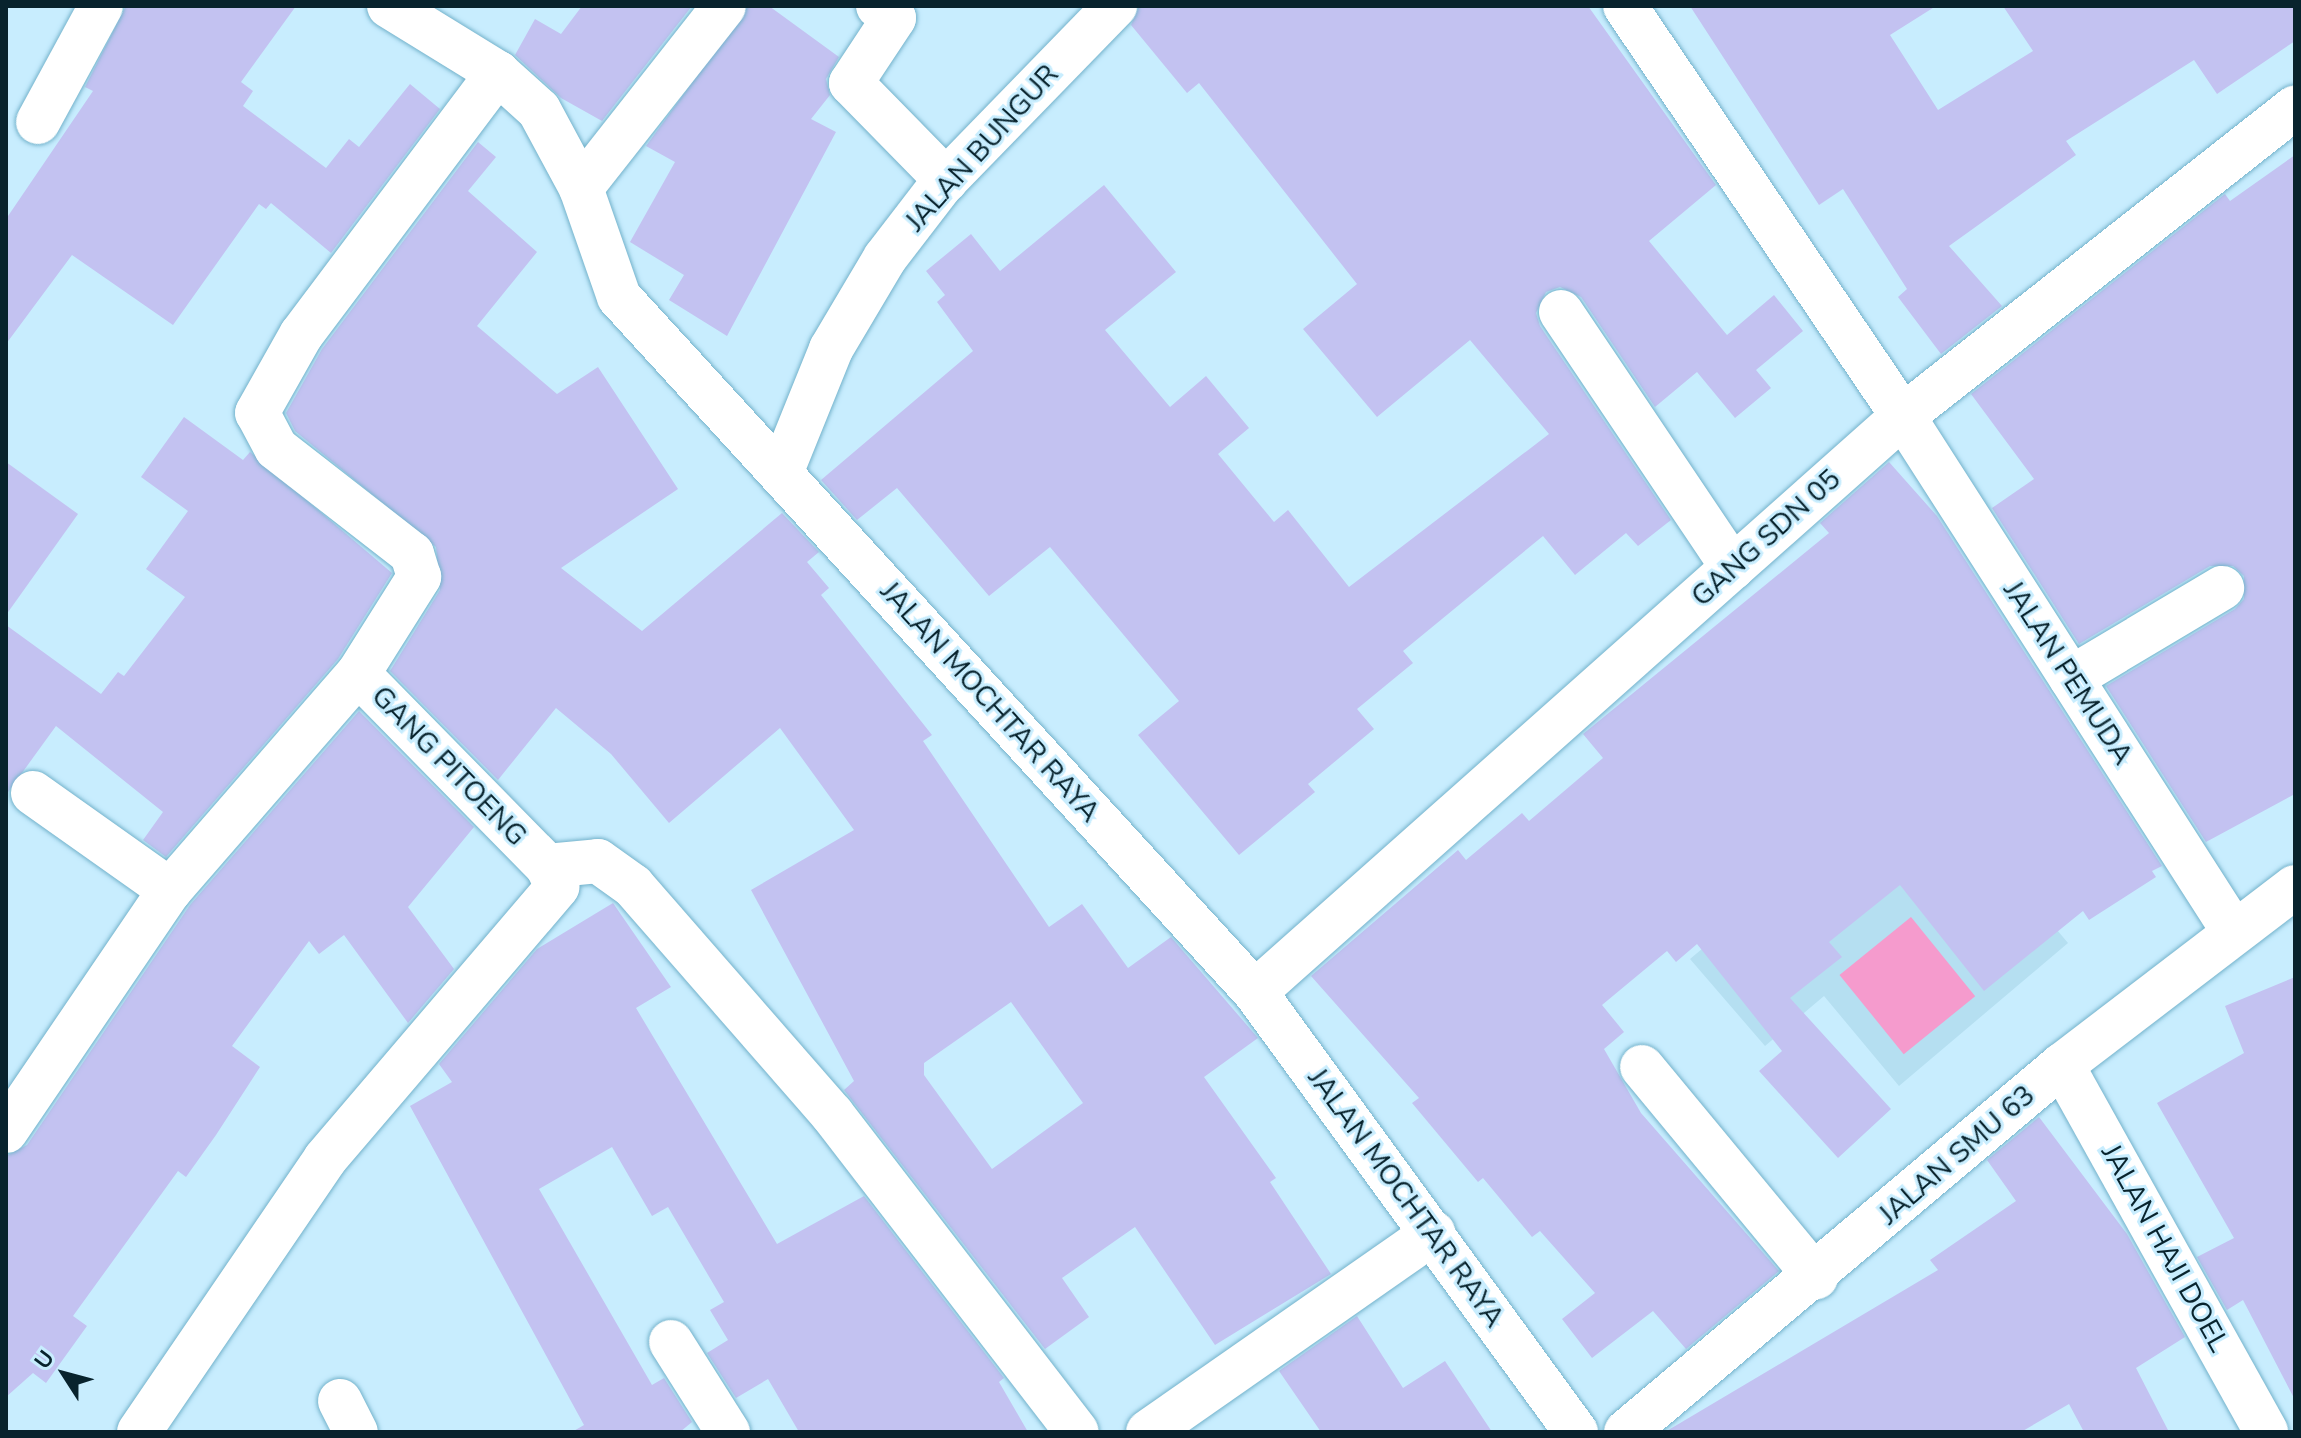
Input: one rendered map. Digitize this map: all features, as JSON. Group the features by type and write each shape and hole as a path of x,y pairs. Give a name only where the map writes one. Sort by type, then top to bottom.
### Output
{"street":[{"path":"38,122 101,6"},
{"name":"JALAN MOCHTAR RAYA","path":"389,6 498,73 539,110 589,178 619,297 1255,992 1576,1432"},
{"path":"589,178 724,6"},
{"path":"878,6 894,18 851,83 946,180"},
{"name":"JALAN BUNGUR","path":"781,473 831,349 885,258 946,180 1115,6"},
{"name":"JALAN PEMUDA","path":"1625,6 1903,416 2232,929"},
{"name":"GANG PITOENG","path":"139,1432 325,1159 554,895 557,879 547,866 358,674 409,598 418,564 276,448 257,413 301,335 498,73"},
{"name":"GANG SDN 05","path":"1255,992 1903,416 2295,107"},
{"path":"1561,312 1733,568"},
{"path":"2071,678 2222,588"},
{"path":"6,1131 170,890 358,674"},
{"path":"33,793 170,890"},
{"path":"547,866 598,861 633,886 832,1114 1077,1432"},
{"name":"JALAN SMU 63","path":"1626,1432 1816,1277 2062,1065 2232,929 2295,887"},
{"name":"JALAN HAJI DOEL","path":"2062,1065 2266,1432"},
{"path":"1642,1067 1816,1277"},
{"path":"1148,1432 1433,1233"},
{"path":"671,1342 728,1432"}],"shaded area":[{"path":"1919,766 2068,943 1899,1086 1824,996 1765,1046 1690,959"},
{"path":"1911,917 1975,996 1904,1054 1840,975"}],"building":[{"path":"126,6 296,6 241,82 253,91 243,106 326,168 349,139 359,147 410,84 440,109 331,253 271,203 266,209 259,204 173,325 72,255 6,344 6,219 93,91 85,87"},
{"path":"582,6 692,6 602,121 561,98 515,55 535,19 561,34"},
{"path":"748,6 769,6 839,57 826,79 830,95 811,119 836,132 727,336 669,300 684,275 630,242 675,162 646,146"},
{"path":"1139,6 1588,6 1716,185 1649,241 1727,335 1774,295 1803,331 1756,370 1771,388 1735,418 1697,372 1655,407 1581,297 1560,287 1546,292 1536,313 1540,326 1671,520 1638,546 1626,533 1575,575 1543,536 1403,651 1413,663 1357,709 1374,729 1308,784 1315,792 1239,855 1138,735 1179,701 1050,547 989,596 897,488 857,520 821,480 973,351 937,302 945,295 926,271 971,234 1000,271 1104,185 1176,272 1105,330 1170,407 1206,376 1249,428 1218,454 1274,522 1288,510 1349,587 1549,434 1470,340 1377,417 1303,329 1357,284 1199,83 1187,93 1131,25"},
{"path":"1690,6 1936,6 1890,35 1938,110 2033,51 2003,6 2295,6 2295,41 2217,94 2194,60 2066,141 2076,155 1949,246 2002,306 1941,354 1898,297 1907,289 1843,189 1819,205"},
{"path":"478,142 496,157 468,191 537,252 477,326 557,394 598,367 678,489 561,568 642,631 782,513 819,552 807,562 829,588 821,595 932,735 923,741 1049,927 1082,904 1128,968 1171,937 1258,1038 1204,1077 1276,1178 1270,1182 1331,1274 1215,1345 1135,1227 1062,1278 1089,1317 1045,1349 844,1090 854,1081 751,890 854,830 780,728 669,823 611,754 556,708 498,780 390,671 440,590 436,547 295,431 286,413 322,349","holes":["1011,1002 1083,1103 992,1169 924,1075 924,1063"]},
{"path":"2295,155 2295,794 2206,842 2106,686 2235,609 2244,599 2244,576 2233,566 2210,566 2079,644 1992,508 2034,479 1971,394 2225,194 2230,201"},
{"path":"184,417 243,460 250,452 392,573 338,659 166,857 143,840 163,812 56,726 6,795 6,625 101,694 118,672 124,676 185,597 146,569 188,511 141,477"},
{"path":"6,462 78,514 6,615"},
{"path":"1889,462 1937,516 2162,866 2152,871 2156,877 2089,920 2083,911 1984,991 1900,885 1829,942 1842,957 1790,998 1891,1109 1838,1158 1759,1071 1782,1051 1697,944 1676,962 1667,951 1602,1005 1624,1032 1604,1049 1641,1113 1779,1271 1686,1349 1653,1311 1592,1358 1562,1319 1595,1293 1540,1231 1532,1237 1483,1178 1478,1182 1412,1103 1419,1098 1311,976 1458,850 1466,860 1522,813 1529,821 1603,758 1583,734 1829,533 1820,523"},
{"path":"359,711 474,827 408,907 454,969 408,1023 344,935 319,954 309,941 232,1046 260,1067 216,1135 186,1177 178,1171 73,1316 87,1326 46,1383 33,1373 6,1397 6,1156 27,1145 190,905"},
{"path":"613,903 671,987 636,1008 777,1244 864,1196 1004,1378 999,1382 1028,1432 799,1432 768,1379 736,1398 707,1353 728,1340 710,1310 724,1302 668,1207 652,1216 612,1147 539,1189 652,1385 664,1378 692,1422 680,1432 572,1432 584,1425 410,1106 452,1082 439,1064 537,949"},
{"path":"2295,977 2295,1400 2243,1300 2227,1310 2197,1257 2234,1238 2157,1103 2244,1053 2225,1006"},
{"path":"2039,1117 2127,1234 2185,1337 2136,1368 2169,1432 2084,1432 2069,1404 2021,1432 1665,1432 1938,1270 1930,1260 2016,1201 1987,1160"},
{"path":"1357,1316 1403,1388 1445,1361 1492,1432 1321,1432 1279,1371"}]}
